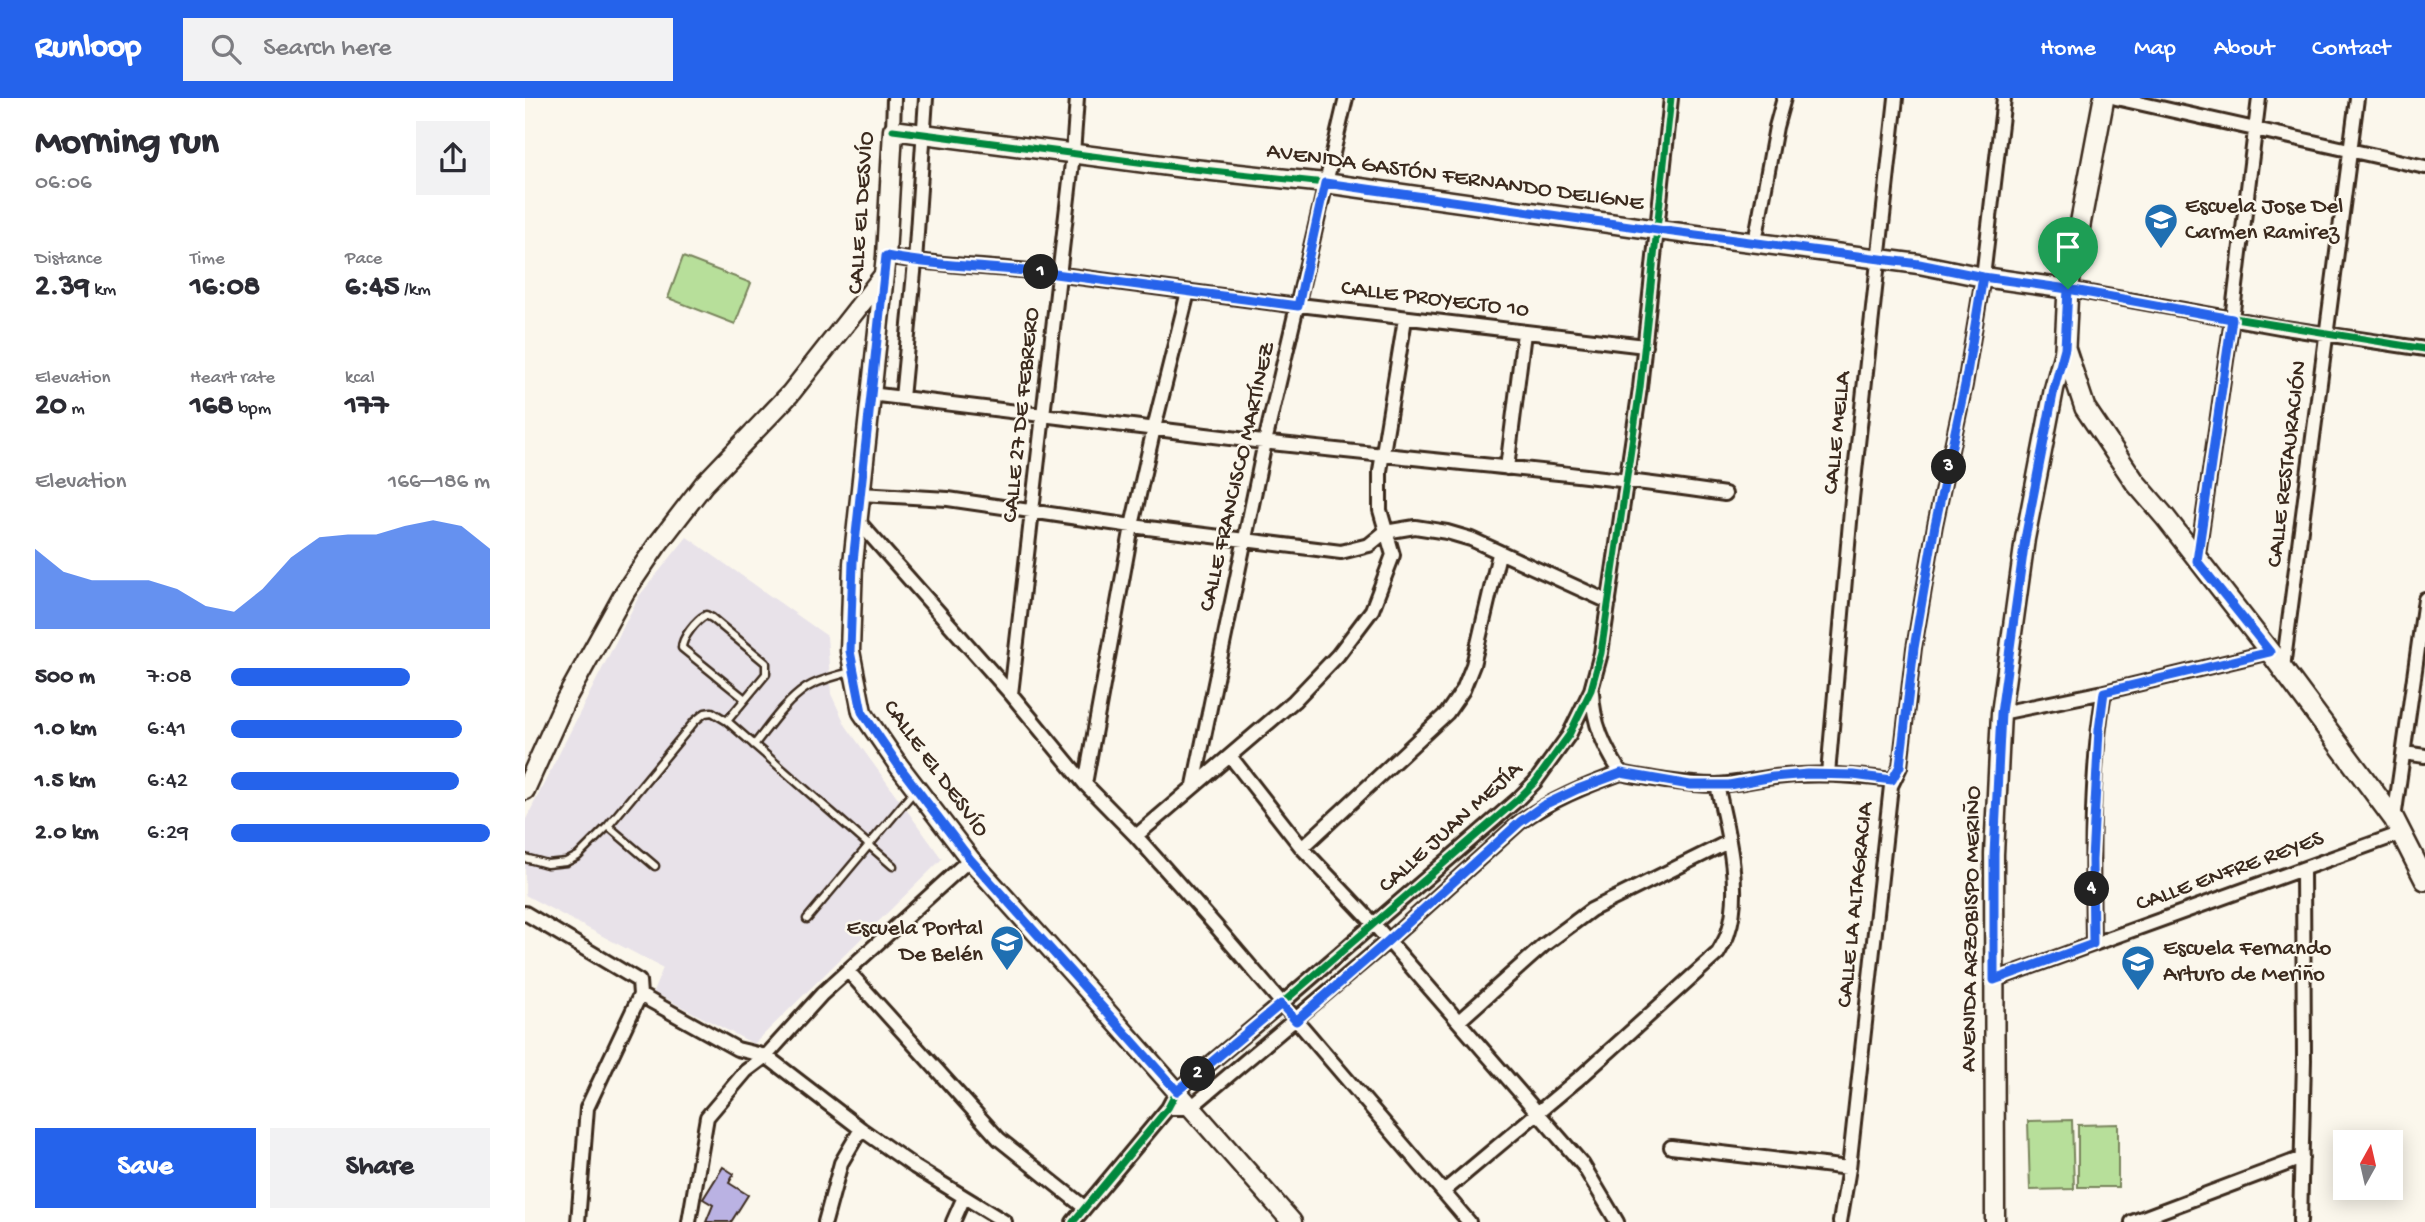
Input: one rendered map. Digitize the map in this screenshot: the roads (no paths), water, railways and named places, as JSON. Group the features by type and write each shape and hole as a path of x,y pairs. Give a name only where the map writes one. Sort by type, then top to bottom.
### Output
{"main road":[{"path":"2104,98 2068,289 2065,348 2085,408 2135,482 2283,668 2398,826 2425,880"}],"street":[{"name":"CALLE EL DESVÍO","path":"894,98 886,256 853,562 850,651 862,712 915,789 970,859 1292,1222"},
{"path":"902,398 915,262 926,98"},
{"name":"CALLE 27 DE FEBRERO","path":"1011,694 1073,154 1077,98"},
{"name":"CALLE FRANCISCO MARTÍNEZ","path":"1194,785 1243,540 1346,98"},
{"name":"CALLE JUAN MEJÍA","path":"1073,1222 1168,1108 1177,1091 1535,782 1569,735 1591,690 1601,653 1645,346 1671,98"},
{"path":"1755,242 1776,127 1784,98"},
{"name":"CALLE MELLA","path":"1828,774 1852,499 1896,98"},
{"name":"CALLE LA ALTAGRACIA","path":"1840,1222 1849,1168 1892,780 1900,766 1935,525 1965,385 1983,277 2004,98"},
{"path":"2116,98 2425,167"},
{"path":"2197,561 2232,319 2259,98"},
{"name":"CALLE RESTAURACIÓN","path":"2283,668 2357,98"},
{"name":"AVENIDA GASTÓN FERNANDO DELIGNE","path":"893,130 1325,183 1919,264 2326,335 2425,349"},
{"name":"CALLE PROYECTO 10","path":"886,256 915,262 978,265 1058,274 1298,306 1645,346"},
{"path":"525,790 566,699 625,592 657,545 704,484 790,394 883,276"},
{"path":"1085,784 1132,526 1188,292"},
{"path":"1136,836 1294,701 1338,655 1372,610 1393,555 1380,510 1381,454 1405,319"},
{"path":"1507,467 1524,333"},
{"name":"AVENIDA ARZOBISPO MERIÑO","path":"1995,1222 1994,854 2001,713 2025,539 2054,389 2065,348"},
{"path":"870,394 1265,442 1627,479 1725,494"},
{"path":"860,494 948,499 1132,526 1342,552 1369,545 1385,532 1415,527 1471,539 1609,602"},
{"path":"858,521 1011,694 1085,784 1136,836 1469,1222"},
{"path":"1302,848 1447,713 1463,690 1473,665 1499,554"},
{"path":"2398,826 2404,753 2425,599"},
{"path":"2001,713 2104,692 2270,652"},
{"path":"1591,690 1593,714 1599,731 1608,753 1621,773 1690,785 1717,785 1773,777 1828,774 1892,780"},
{"path":"2093,944 2092,860 2099,730 2104,692"},
{"path":"2404,753 2425,757"},
{"path":"1230,756 1302,848 1373,923 1583,1165 1617,1222"},
{"name":"CALLE JUAN MEJÍA","path":"1190,1108 1296,1021 1520,822 1566,794 1621,773"},
{"path":"1443,1192 1584,1074 1718,953 1728,934 1734,886 1717,785"},
{"name":"CALLE ENFRE REYES","path":"1994,980 2304,869 2398,826"},
{"path":"1459,1021 1544,944 1591,910 1728,842"},
{"path":"689,1222 707,1117 745,1071 766,1056 822,994 970,859"},
{"path":"2301,1222 2304,869"},
{"path":"525,913 639,981 640,995 587,1108 578,1222"},
{"path":"848,971 999,1139 1084,1207"},
{"path":"640,995 737,1049 766,1056 860,1129 915,1167 1005,1222"},
{"path":"1168,1108 1190,1108"},
{"path":"825,1222 841,1163 860,1129"},
{"path":"1671,1147 1849,1168"},
{"path":"2132,1222 2302,1158"},
{"path":"953,1222 964,1197"}],"lane":[{"path":"727,721 745,699 765,674 766,663 712,618 706,615 700,618 682,643 682,648 745,699"},
{"path":"754,745 793,699 808,687 854,671"},
{"path":"525,858 547,864 566,862 578,856 608,826 695,721 705,713 712,712 727,721 893,866"},
{"path":"807,919 915,789"},
{"path":"608,826 655,866"}],"place":[{"name":"Escuela Jose Del Carmen Ramirez","path":"2161,250"},
{"name":"Escuela Portal De Belén","path":"1007,972"},
{"name":"Escuela Fernando Arturo de Meriño","path":"2138,992"}]}
